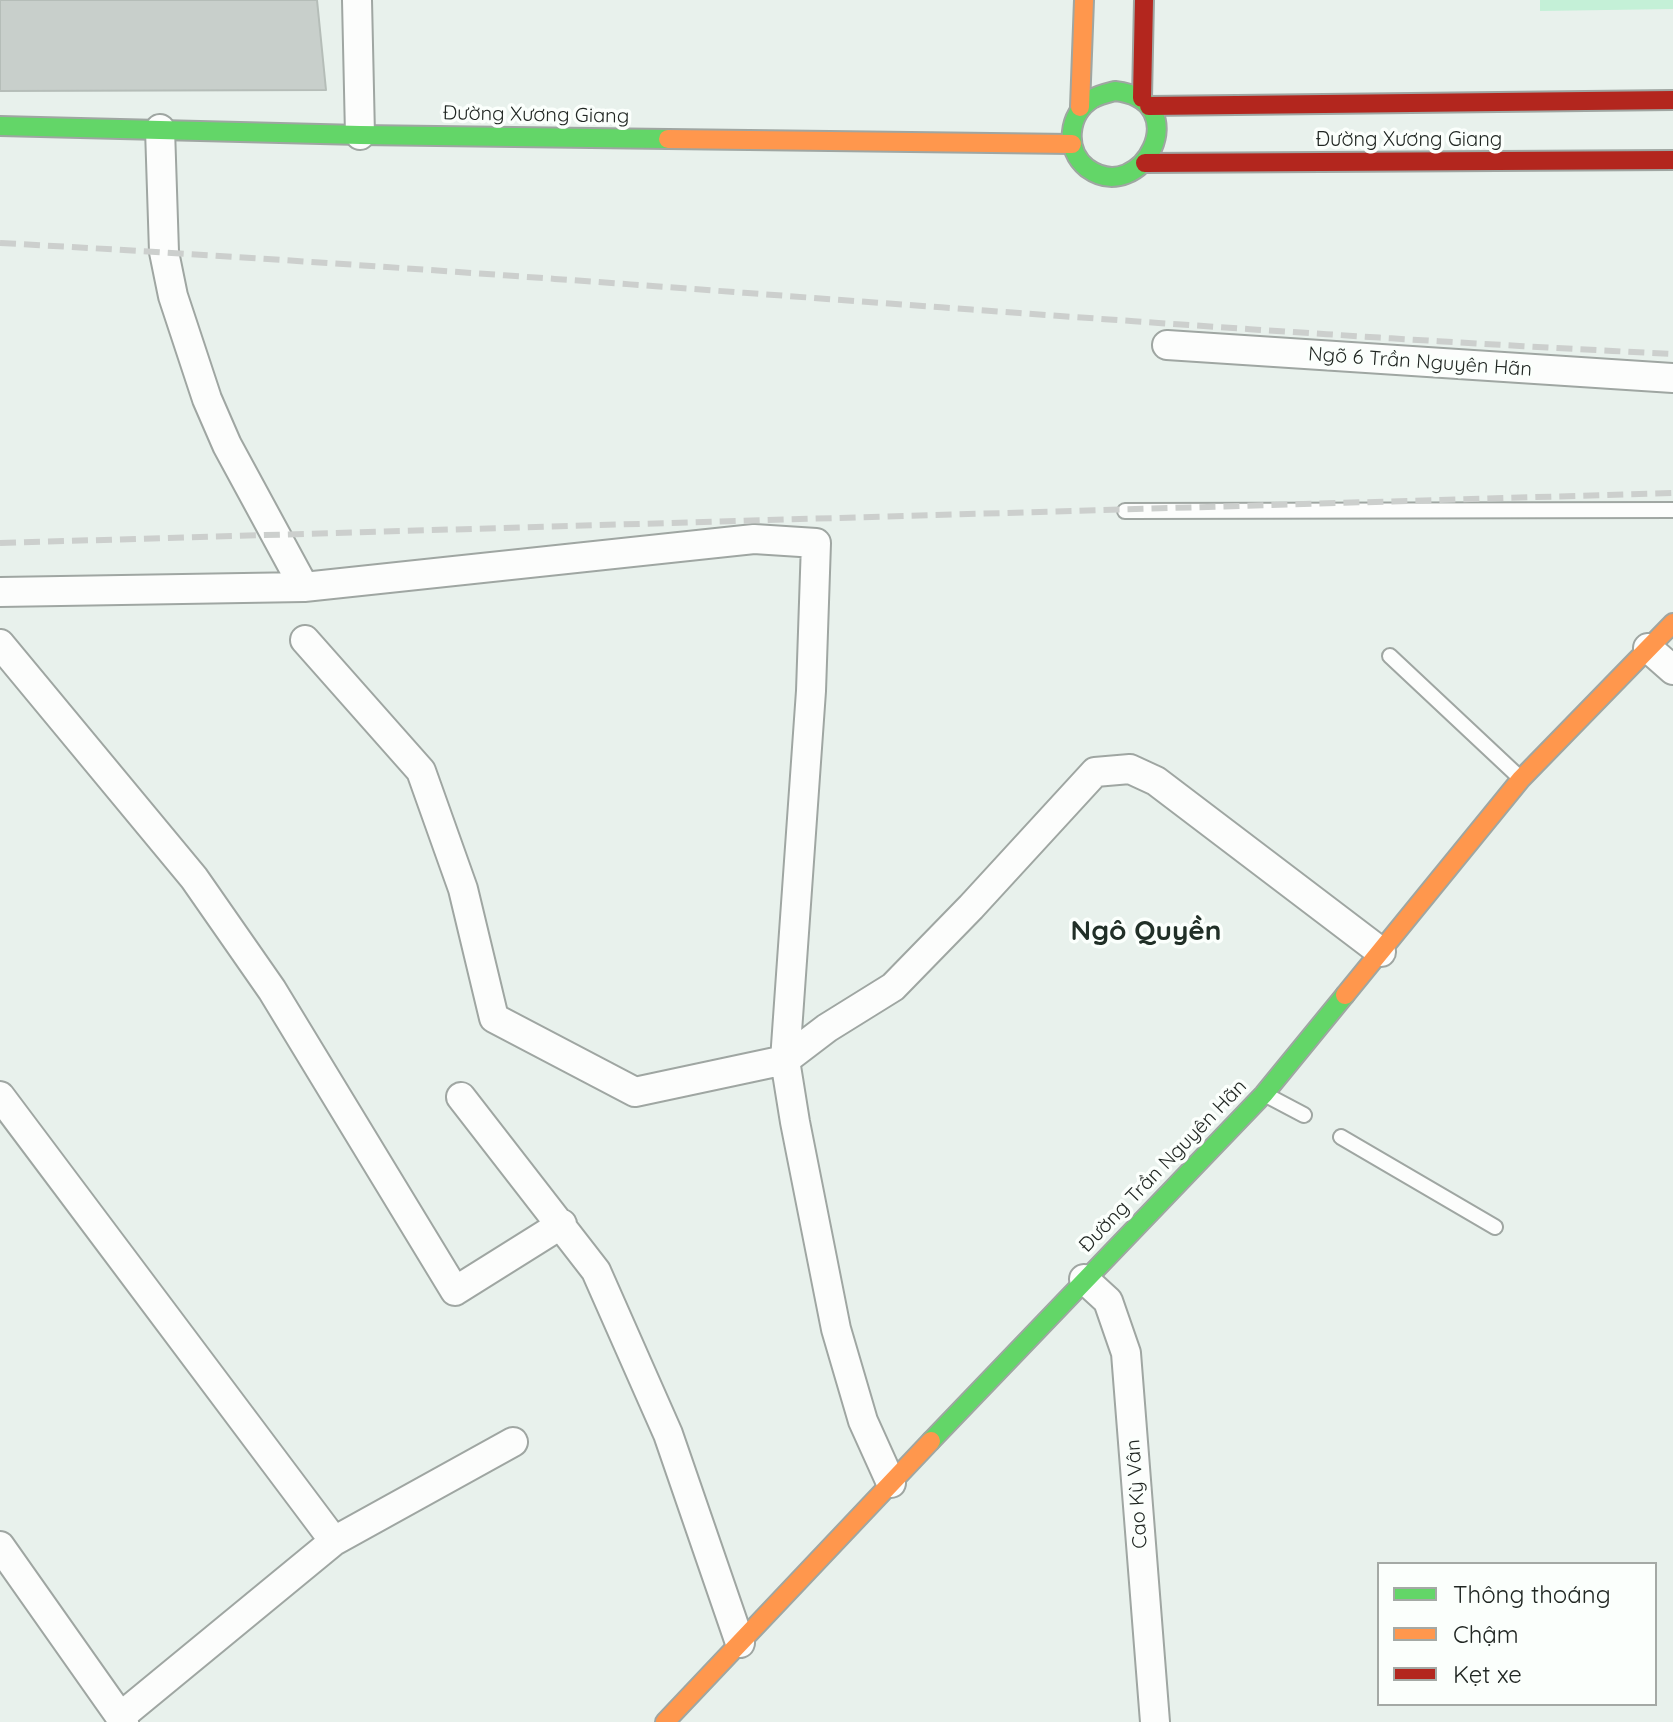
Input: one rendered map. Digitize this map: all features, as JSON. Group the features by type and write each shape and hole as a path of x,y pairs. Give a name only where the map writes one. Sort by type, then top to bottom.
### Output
{"main road":[{"path":"1084,0 1080,107 1070,130 1072,144 1078,158 1097,174 1118,177 1132,173 1145,163 1153,151 1156,137 1146,102 1144,0"},
{"path":"1080,107 1100,93 1129,92 1146,102"},
{"name":"Đường Xương Giang","path":"1146,102 1673,100"},
{"name":"Đường Xương Giang","path":"0,126 360,135 1072,144"},
{"name":"Đường Xương Giang","path":"1145,163 1673,160"},
{"name":"Đường Trần Nguyên Hãn","path":"665,1722 1084,1279 1264,1094 1521,779 1673,623"}],"street":[{"path":"357,0 360,135"},
{"path":"160,129 164,252 173,296 207,399 227,445 304,587"},
{"name":"Ngõ 6 Trần Nguyên Hãn","path":"1167,345 1673,378"},
{"path":"0,592 304,587 754,539 816,543 811,691 785,1060 836,1329 863,1421 891,1483"},
{"path":"305,640 421,771 463,889 494,1018 635,1092 785,1060 827,1028 893,987 1095,772 1130,769 1156,781 1381,952"},
{"path":"0,644 194,878 272,990 455,1291 562,1224"},
{"path":"1648,648 1673,670"},
{"path":"0,1096 334,1541"},
{"path":"461,1097 596,1271 637,1358 673,1447 740,1643"},
{"name":"Cao Kỳ Vân","path":"1084,1279 1108,1301 1126,1353 1155,1722"},
{"path":"0,1546 122,1720 334,1541 513,1442"}],"lane":[{"path":"1125,511 1673,510"},
{"path":"1390,656 1521,779"},
{"path":"1264,1094 1304,1115"},
{"path":"1341,1137 1495,1227"}],"green space":[{"path":"1540,0 1673,0 1673,9 1540,11"}],"building":[{"path":"0,0 317,0 326,90 0,91"}],"railway":[{"path":"0,243 418,269 1464,343 1673,354"},
{"path":"0,543 1673,493"}],"traffic: fast":[{"path":"1115,91 1140,99 1153,112 1157,130 1152,148 1142,164 1126,174 1107,177 1087,168 1080,160 1072,142 1072,132 1084,106 1097,96 1115,91"},
{"path":"0,126 668,139"},
{"path":"931,1441 1264,1094 1345,995"}],"traffic: slow":[{"path":"1080,107 1084,0"},
{"path":"668,139 1072,144"},
{"path":"1345,995 1521,779 1673,623"},
{"path":"665,1722 931,1441"}],"traffic: jam":[{"path":"1142,98 1144,0"},
{"path":"1149,106 1673,100"},
{"path":"1145,163 1673,160"}],"district":[{"name":"Ngô Quyền","path":"1146,932"}]}
